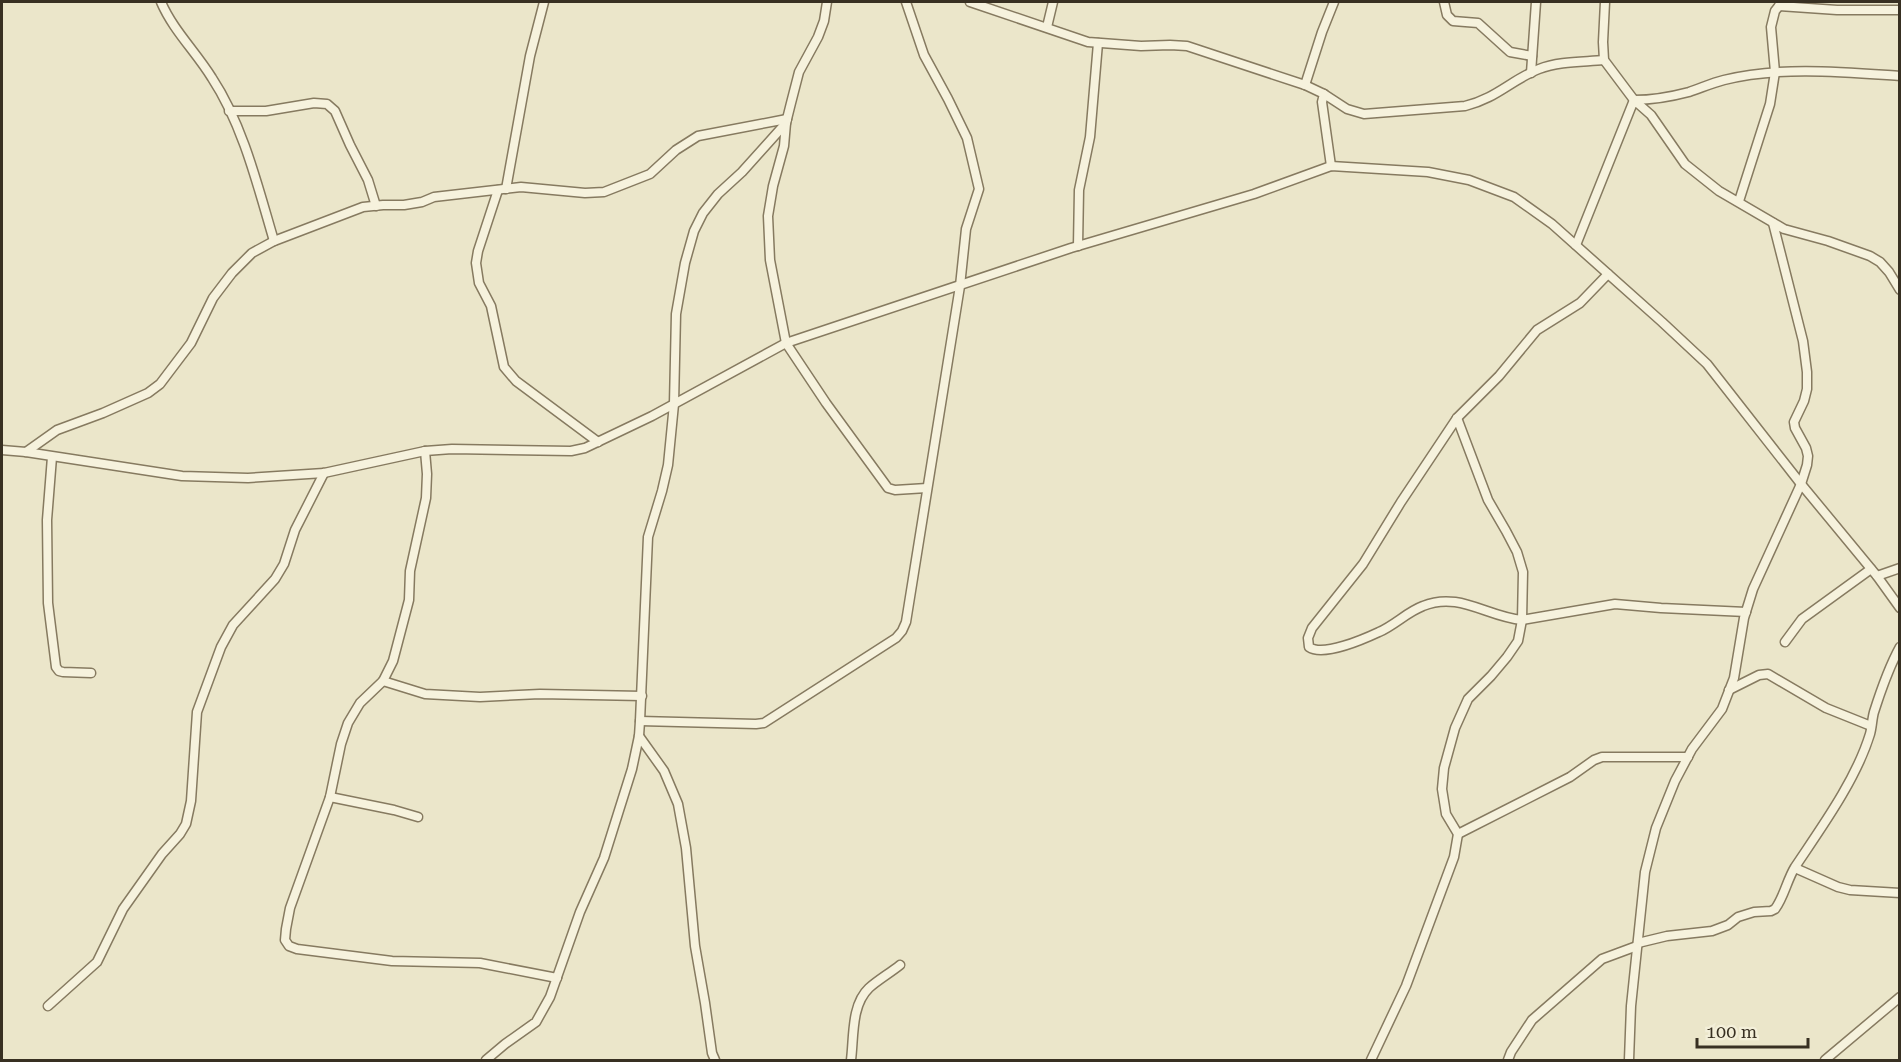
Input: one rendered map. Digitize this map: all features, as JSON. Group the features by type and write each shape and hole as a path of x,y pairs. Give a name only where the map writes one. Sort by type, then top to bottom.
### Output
{"street":[{"path":"161,2 182,37 213,78 229,111 256,181 274,241"},
{"path":"544,2 530,56 502,189 478,250 476,263 479,283 491,306 504,367 516,381 598,442"},
{"path":"827,2 821,29 799,72 768,216 770,260 786,343 826,403 888,488 895,490 927,488"},
{"path":"640,721 764,723 896,638 906,622 960,286 966,229 977,196 978,183 967,138 924,55 906,2"},
{"path":"970,2 1088,42 1141,46 1187,46 1305,85 1347,109 1364,114 1464,106 1481,102 1542,68 1604,60"},
{"path":"1047,27 1053,2"},
{"path":"1305,85 1334,2"},
{"path":"1444,2 1447,15 1453,21 1478,23 1510,52 1532,56"},
{"path":"1532,73 1536,2"},
{"path":"1605,2 1604,60 1634,100 1650,115 1685,164 1719,191 1784,230 1828,241 1870,256 1880,262 1889,272 1899,290"},
{"path":"1739,201 1770,104 1775,72 1771,27 1772,18 1781,4 1838,10 1899,10"},
{"path":"1078,246 1078,190 1090,137 1098,43"},
{"path":"1634,100 1655,100 1690,92 1724,80 1775,72 1822,71 1899,76"},
{"path":"1323,94 1322,102 1331,166"},
{"path":"1576,245 1634,100"},
{"path":"229,111 266,111 314,103 327,104 335,111 368,180 376,206"},
{"path":"26,452 57,430 139,397 160,384 191,343 213,298 232,273 252,253 274,241 363,207 404,205 423,202 435,197 521,187 585,193 604,192 650,174 676,150 698,136 787,121"},
{"path":"486,1060 536,1022 550,997 580,912 604,858 632,769 639,736 642,696 648,537 663,491 668,465 674,404 676,314 685,262 694,231 703,213 718,194 742,172 787,121"},
{"path":"2,450 183,476 248,477 324,473 425,451 452,449 572,451 598,442 674,404 786,343 1078,246 1254,194 1331,166 1428,172 1469,180 1514,197 1552,224 1707,364 1874,572 1899,608"},
{"path":"1629,1060 1631,1006 1645,872 1656,828 1675,781 1688,757 1722,709 1734,678 1746,612 1753,590 1802,484 1808,456 1794,422 1807,389 1803,341 1773,223"},
{"path":"1608,274 1580,303 1537,330 1499,376 1457,418 1363,564 1312,628 1308,638 1309,646 1314,651 1322,651 1346,645 1381,631 1404,615 1437,601 1453,600 1476,606 1507,619 1522,620 1615,604 1746,612"},
{"path":"1371,1060 1419,955 1454,857 1458,834 1446,814 1442,789 1444,768 1455,728 1468,699 1491,676 1518,641 1522,620 1523,572 1517,552 1488,500 1457,418"},
{"path":"425,451 426,498 410,571 409,600 393,661 383,681 360,703 348,723 330,796 290,908 285,940 297,949 392,961 480,963 557,978"},
{"path":"52,457 47,520 48,603 56,667 63,672 91,673"},
{"path":"48,1006 97,962 123,909 186,824 193,785 197,712 221,647 233,625 275,579 284,564 295,530 324,473"},
{"path":"1785,642 1802,619 1874,572 1899,568"},
{"path":"1508,1060 1532,1020 1602,959 1637,944 1667,936 1712,931 1728,925 1738,917 1754,912 1770,911 1778,905 1795,868 1853,773 1869,735 1874,712 1891,663 1899,647"},
{"path":"1729,690 1759,675 1768,674 1826,708 1871,726"},
{"path":"383,681 425,694 480,697 540,694 642,696"},
{"path":"639,736 664,771 678,804 686,848 694,946 705,1003 712,1058"},
{"path":"1458,834 1570,777 1602,757 1688,757"},
{"path":"330,796 418,817"},
{"path":"1795,868 1844,889 1899,893"},
{"path":"851,1060 856,1011 860,1000 868,989 900,965"},
{"path":"1825,1060 1899,997"}]}
